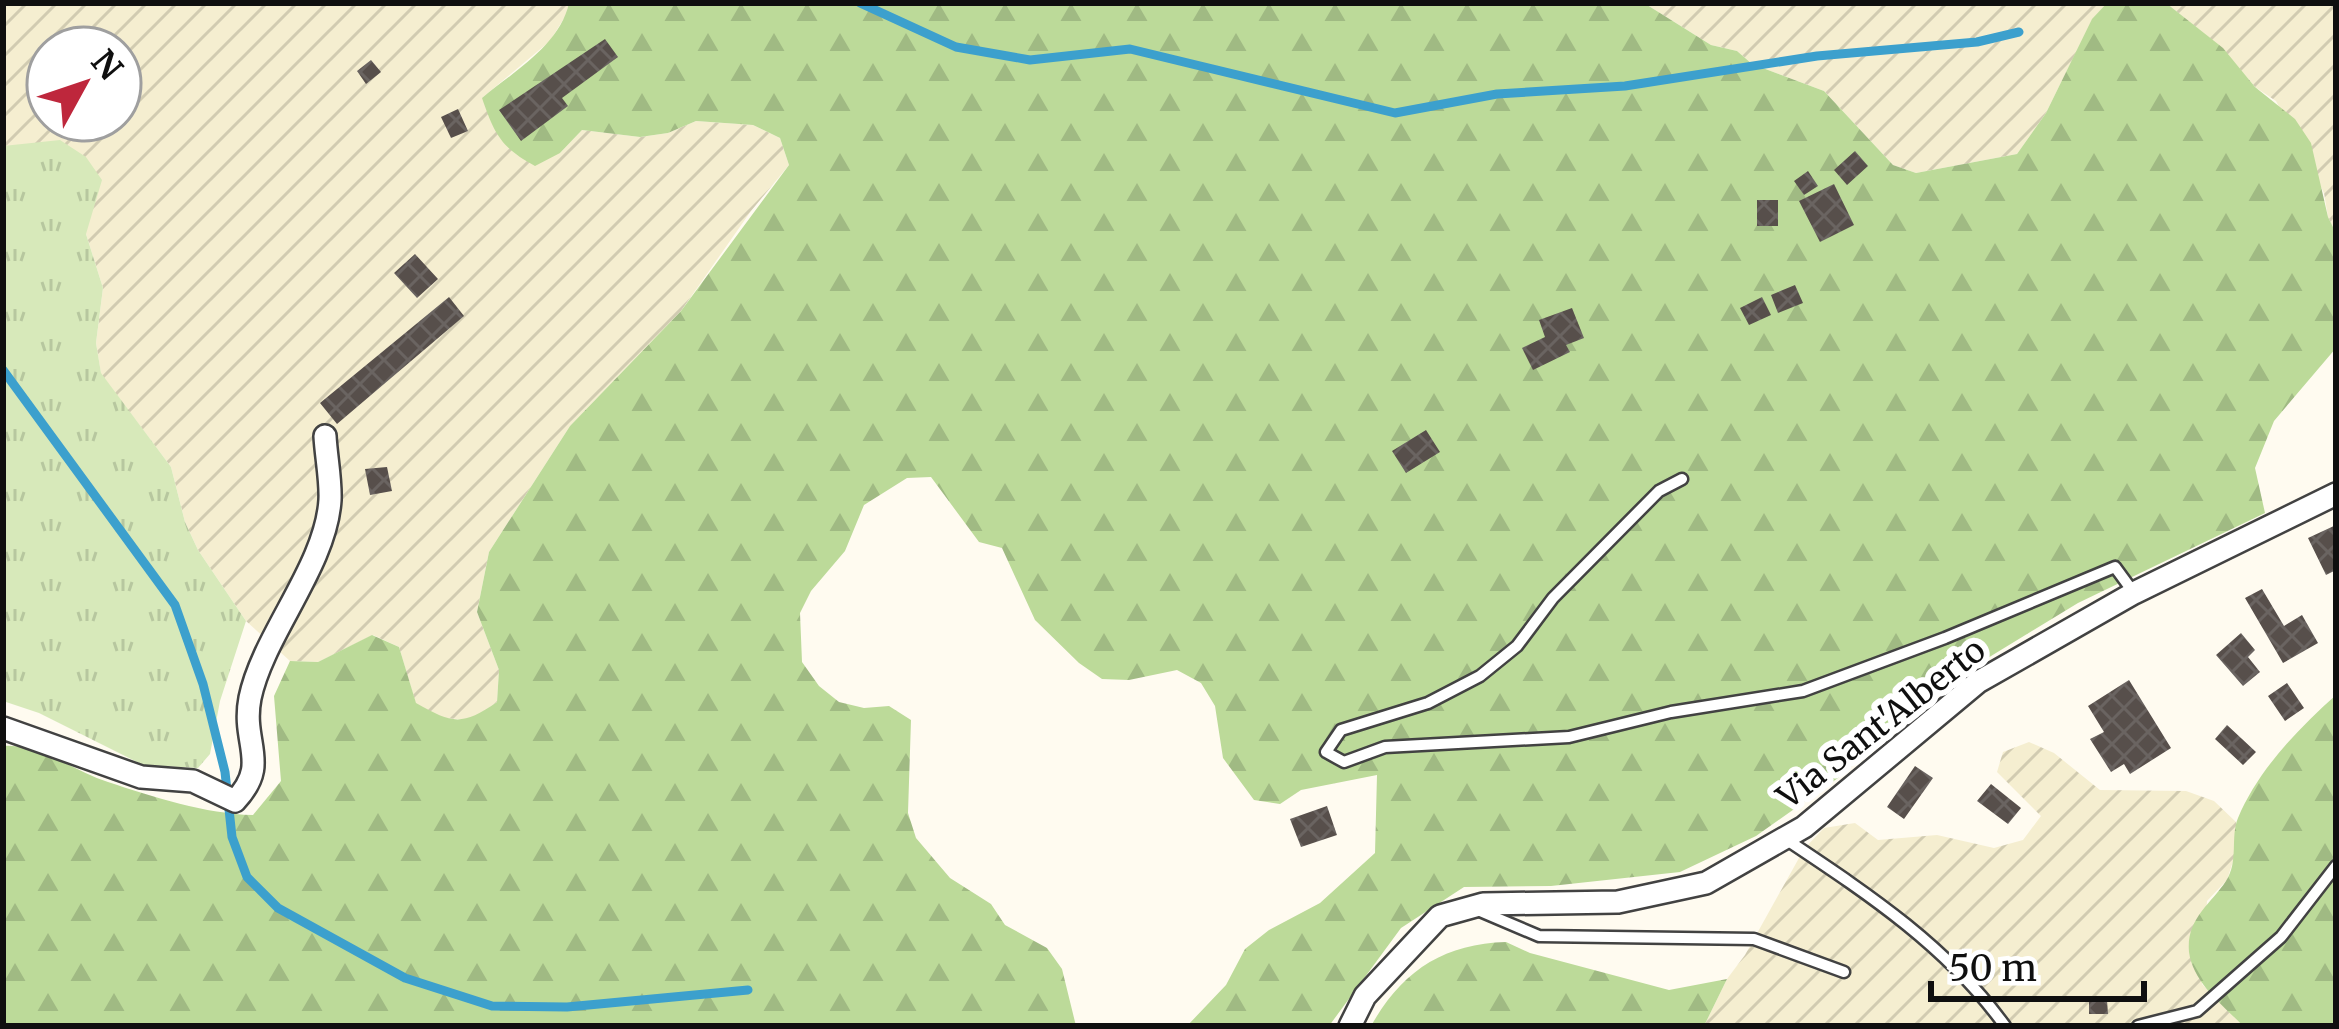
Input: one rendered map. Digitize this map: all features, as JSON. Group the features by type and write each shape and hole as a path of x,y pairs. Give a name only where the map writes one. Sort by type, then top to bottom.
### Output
{"street":[{"path":"3,728 141,777 193,781 235,801 256,769 247,729 251,694 316,549 330,502 325,436"},
{"name":"Via Sant'Alberto","path":"1350,1026 1365,996 1439,916 1471,907 1618,902 1706,883 1784,838 1900,751 1978,682 2134,592 2336,494"}],"lane":[{"path":"1682,479 1660,491 1553,598 1517,646 1480,676 1428,703 1341,730 1325,752 1344,762 1385,747 1569,737 1671,712 1755,701 1803,691 1866,669 2115,567 2134,592"},
{"path":"1784,838 1900,916 1978,988 2005,1026"},
{"path":"2138,1026 2197,1011 2281,937 2336,866"},
{"path":"1471,907 1539,936 1754,939 1844,972"}],"shaded area":[{"path":"3,3 569,3 550,41 482,98 560,153 582,130 640,137 668,133 696,121 753,125 780,138 789,165 681,311 570,426 489,552 477,612 499,670 497,702 472,720 442,718 416,704 399,647 373,635 318,662 290,661 246,621 198,550 185,522 171,467 101,374 96,343 103,288 86,234 3,146"},
{"path":"1644,3 2107,3 2092,20 2046,113 2017,154 1916,173 1893,165 1824,91 1752,64 1737,51 1711,45"},
{"path":"2166,3 2336,3 2336,233 2324,193 2276,101 2255,87 2222,48"},
{"path":"2029,742 2054,753 2100,790 2186,791 2214,801 2236,822 2236,852 2227,880 2207,901 2202,984 2243,1026 1704,1026 1804,849 1824,828 1855,823 1878,840 1937,835 1994,848 2023,840 2041,816 1997,772 2003,752"}],"green space":[{"path":"569,3 1644,3 1711,45 1737,51 1752,64 1824,91 1893,165 1916,173 2017,154 2046,113 2092,19 2107,3 2166,3 2223,48 2255,87 2295,119 2311,143 2336,233 2336,348 2274,421 2255,468 2265,513 2078,603 1942,686 1838,778 1756,836 1680,872 1551,886 1464,887 1401,928 1329,1026 1187,1026 1226,985 1245,949 1269,930 1320,903 1375,853 1377,775 1301,790 1280,804 1254,800 1223,758 1215,706 1201,683 1177,670 1129,680 1102,679 1079,663 1035,620 1002,548 979,542 931,477 907,478 864,505 845,551 811,591 800,613 802,662 819,686 839,702 864,708 889,706 911,720 908,813 916,838 950,878 991,904 1005,925 1047,948 1062,969 1076,1026 3,1026 3,746 43,753 161,799 253,815 281,781 274,696 290,661 318,662 372,635 399,647 416,703 429,710 466,718 497,702 499,670 477,612 489,552 570,426 681,311 789,165 780,138 753,125 696,121 668,133 640,137 582,130 560,153 535,166 514,153 495,130 482,98 546,45"},
{"path":"66,144 86,157 102,180 86,234 103,288 96,343 101,373 171,467 185,522 198,550 246,621 220,701 210,754 198,768 143,765 39,713 3,701 3,146"},
{"path":"2336,695 2336,1026 2243,1026 2196,974 2189,952 2191,930 2230,873 2236,825 2256,783"},
{"path":"1506,942 1530,953 1669,990 1727,979 1704,1026 1371,1026 1396,990 1426,964 1463,948"}],"building":[{"path":"605,39 618,57 562,98 568,106 521,141 499,110"},
{"path":"371,60 381,72 366,84 357,71"},
{"path":"458,109 468,131 451,138 441,117"},
{"path":"1855,151 1868,166 1847,185 1834,170"},
{"path":"1808,171 1818,186 1804,195 1794,181"},
{"path":"1834,184 1854,225 1820,242 1799,201"},
{"path":"1757,200 1778,200 1778,226 1757,226"},
{"path":"415,254 438,279 417,298 394,273"},
{"path":"1795,285 1803,303 1778,313 1771,295"},
{"path":"449,297 464,316 337,424 320,403"},
{"path":"1762,297 1771,315 1749,325 1740,308"},
{"path":"1572,308 1584,338 1566,345 1570,352 1533,370 1522,348 1545,337 1539,320"},
{"path":"1426,430 1440,452 1406,473 1392,451"},
{"path":"387,467 392,491 370,495 365,469"},
{"path":"2336,525 2336,570 2326,575 2308,538"},
{"path":"2262,589 2284,626 2302,615 2318,643 2283,663 2245,598"},
{"path":"2241,633 2255,650 2248,657 2260,672 2243,686 2216,655"},
{"path":"2129,680 2171,748 2130,774 2124,764 2111,772 2090,739 2104,732 2088,706"},
{"path":"2287,683 2304,708 2285,721 2268,696"},
{"path":"2227,725 2256,752 2243,765 2215,739"},
{"path":"1915,766 1933,778 1904,819 1887,807"},
{"path":"1991,784 2021,808 2008,824 1977,801"},
{"path":"1327,806 1337,835 1301,847 1290,819"},
{"path":"2107,1000 2108,1014 2089,1014 2089,1001"}],"waterway":[{"path":"860,3 956,47 1030,60 1130,49 1395,113 1497,94 1625,86 1817,56 1977,42 2019,32"},
{"path":"3,370 175,605 203,684 225,772 232,837 247,877 278,908 405,978 492,1006 567,1007 748,990"}]}
